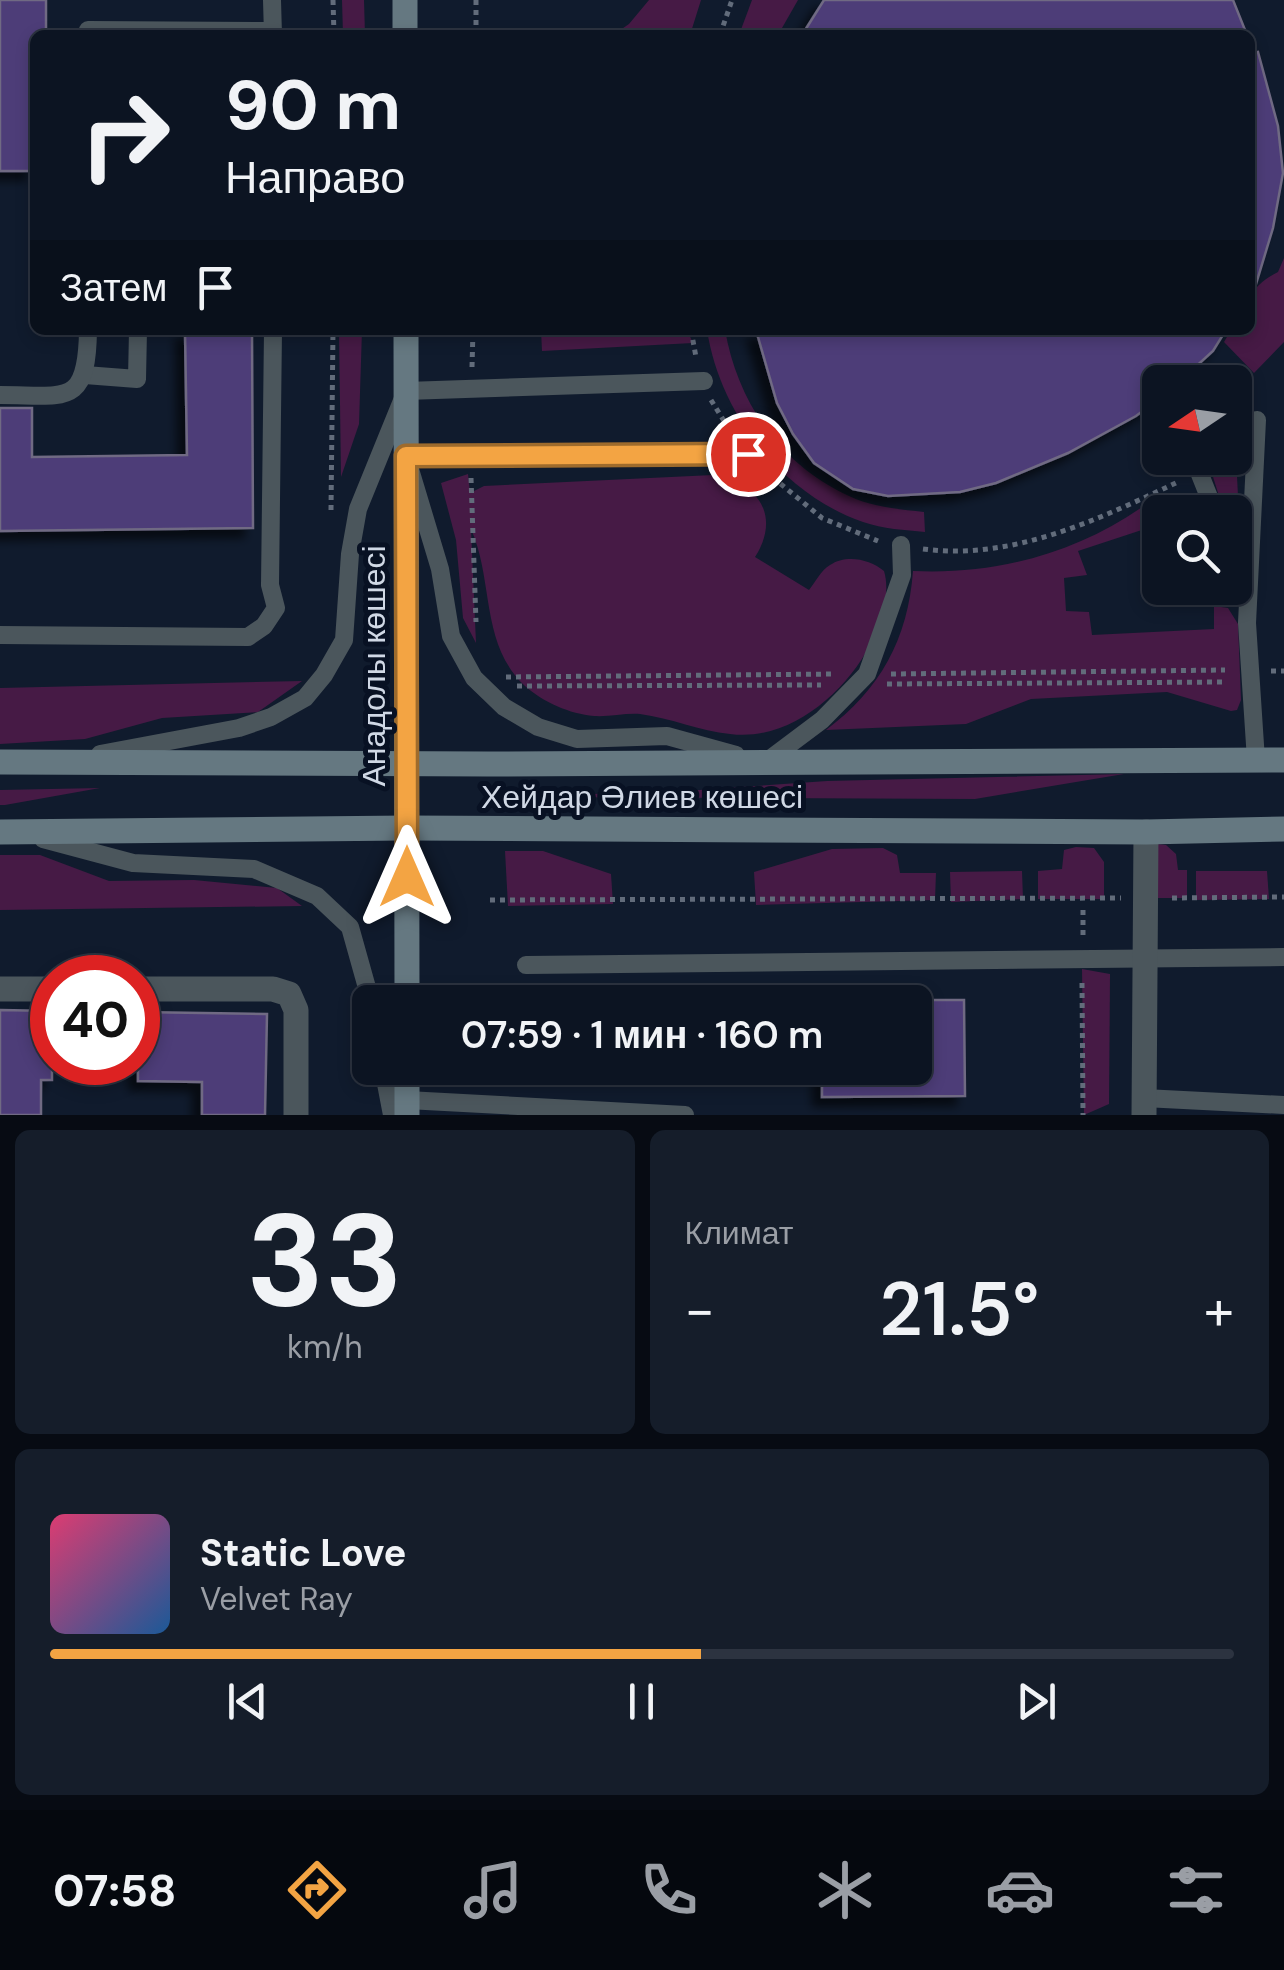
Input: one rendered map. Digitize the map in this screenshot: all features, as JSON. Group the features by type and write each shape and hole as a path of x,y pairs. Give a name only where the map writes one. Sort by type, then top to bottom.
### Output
{"street":[{"path":"405,0 405,30"},
{"name":"Анадолы көшесі","path":"406,335 407,985"},
{"name":"Хейдар Әлиев көшесі","path":"0,762 1284,760"},
{"name":"Хейдар Әлиев көшесі","path":"12,833 407,828 1146,832 1284,829"},
{"path":"1144,1106 1146,832"},
{"path":"0,989 30,989"},
{"path":"160,989 273,989 290,994 296,1010 296,1115"},
{"path":"402,1110 405,1085"}],"lane":[{"path":"272,0 273,30"},
{"path":"0,395 62,395 74,391 86,375 88,335"},
{"path":"86,375 137,379 138,335"},
{"path":"0,635 248,637 264,626 276,608 270,586 273,335"},
{"path":"65,761 239,728 305,698 344,640 350,554 358,510 406,391 704,381"},
{"path":"1256,760 1247,623 1257,420"},
{"path":"748,454 406,456 440,569 451,636 474,678 504,707 538,728 578,739 667,736 767,762 822,720 867,674 902,575 901,546"},
{"path":"1242,605 1247,623"},
{"path":"12,833 133,862 254,869 317,896 350,927 366,985"},
{"path":"526,965 1284,957"},
{"path":"391,1085 402,1110 685,1115"},
{"path":"1144,1106 1284,1105"}],"path":[{"path":"333,0 334,30"},
{"path":"476,0 476,30"},
{"path":"722,30 732,0"},
{"path":"331,522 333,335"},
{"path":"472,390 473,335"},
{"path":"692,335 704,381 720,419 748,454 782,488 822,518 872,540 934,550 1018,543 1064,532 1192,475"},
{"path":"470,456 476,630"},
{"path":"505,686 1252,682"},
{"path":"490,900 1284,897"},
{"path":"1082,910 1083,1115"}],"shaded area":[{"path":"342,0 364,0 365,30 343,30"},
{"path":"649,0 701,0 692,30 620,30"},
{"path":"752,0 798,0 781,30 741,30"},
{"path":"1284,258 1284,342 1254,373 1252,365 1246,365 1224,342 1228,335 1255,335 1255,291 1278,272"},
{"path":"339,335 362,335 359,424 341,477"},
{"path":"541,335 689,335 693,343 542,351"},
{"path":"708,335 726,335 740,382 783,449 824,483 858,500 924,512 925,532 863,522 806,492 781,471 741,420 714,361"},
{"path":"468,474 470,493 484,486 713,475 729,479 753,494 765,515 763,542 755,557 809,590 827,567 843,560 865,561 884,571 886,599 878,628 859,663 830,696 794,722 773,730 730,734 640,714 594,716 566,710 525,686 501,651 471,529 476,643 463,618 456,540 441,483"},
{"path":"1212,475 1237,475 1238,495 1219,495"},
{"path":"1142,507 1142,530 1078,551 1087,575 1064,578 1066,611 1089,612 1092,635 1214,629 1214,606 1228,608 1238,624 1241,700 1237,710 1167,692 1031,699 966,724 826,730 862,698 888,661 905,619 913,571 1010,564 1071,545"},
{"path":"302,681 258,712 162,718 85,739 0,744 0,688"},
{"path":"1124,774 975,799 502,797 685,791 827,781"},
{"path":"100,788 5,805 0,805 0,790"},
{"path":"1148,843 1166,845 1176,854 1178,870 1187,870 1187,898 1144,898"},
{"path":"883,848 897,855 900,873 936,873 935,900 756,905 754,872 832,849"},
{"path":"1094,848 1104,862 1104,899 1038,899 1038,871 1062,869 1064,850"},
{"path":"505,851 543,851 611,874 613,904 508,906"},
{"path":"0,855 40,855 109,881 194,880 277,888 302,906 0,910"},
{"path":"1022,871 1023,899 951,902 950,872"},
{"path":"1196,871 1267,871 1269,899 1196,900"},
{"path":"1082,969 1110,974 1109,1104 1084,1115"}],"building":[{"path":"0,0 46,0 46,30 30,30 30,171 0,171"},
{"path":"824,0 1233,0 1245,30 805,30"},
{"path":"1255,52 1278,126 1283,173 1273,228 1256,284 1255,284"},
{"path":"185,335 252,335 253,528 0,531 0,408 32,408 32,457 187,455"},
{"path":"757,335 1223,335 1198,365 1142,365 1142,412 1136,416 1068,453 996,483 960,492 888,496 853,489 814,463 777,403"},
{"path":"932,1000 964,1000 965,1096 822,1097 822,1085 932,1085"},
{"path":"0,1010 30,1011 30,1085 41,1085 41,1115 0,1115"},
{"path":"160,1012 267,1014 265,1115 202,1115 202,1082 160,1081"}],"route":[{"path":"407,877 406,456 748,454"}]}
